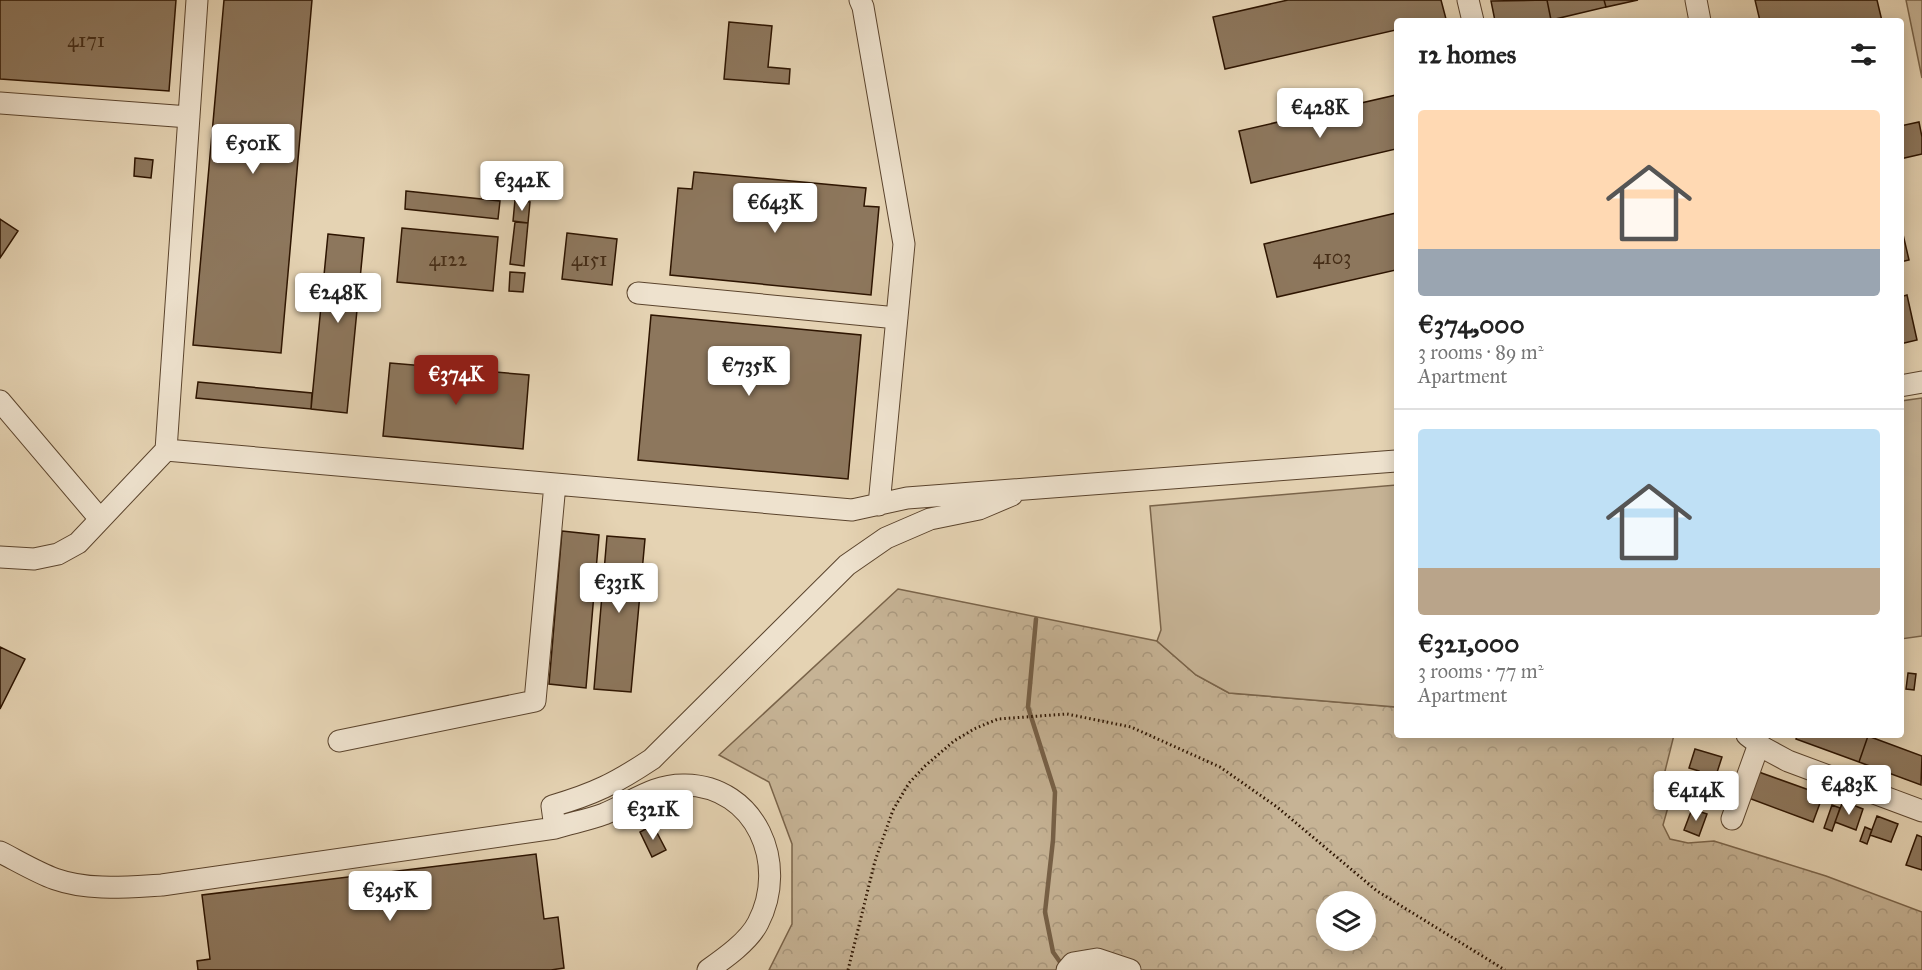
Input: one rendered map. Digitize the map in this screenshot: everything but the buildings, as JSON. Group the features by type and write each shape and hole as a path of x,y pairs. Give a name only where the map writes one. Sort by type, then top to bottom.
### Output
{"street":[{"path":"0,557 34,559 58,554 78,543 166,450 197,0"},
{"path":"860,0 904,244 879,505"},
{"path":"1468,0 1472,18"},
{"path":"1696,0 1699,18"},
{"path":"0,103 189,117"},
{"path":"638,293 897,318"},
{"path":"1904,385 1922,382"},
{"path":"0,401 100,519"},
{"path":"166,450 852,510 907,498 1394,461"},
{"path":"339,741 535,701 555,484"},
{"path":"555,828 552,806 586,796 616,782 652,759 847,565 886,538 930,519 979,509 1032,488"},
{"path":"1731,819 1753,740 1788,761 1922,811"},
{"path":"0,852 55,879 86,886 119,888 162,885 555,828 603,815 650,791 684,784 711,788 733,798 750,816 765,839 769,868 768,898 757,925 732,953 708,970"},
{"path":"1067,970 1073,963 1097,959 1130,970"}],"path":[{"path":"848,970 874,861 893,810 909,783 954,741 974,729 998,719 1067,714 1093,717 1131,727 1220,767 1277,807 1377,891 1505,970"}],"green space":[{"path":"1906,0 1922,0 1922,78"},
{"path":"1922,398 1922,636 1904,639 1904,401"},
{"path":"1394,485 1394,707 1229,693 1196,675 1157,641 1161,630 1150,506"},
{"path":"898,589 1157,641 1196,675 1229,693 1394,707 1394,738 1673,738 1664,775 1670,800 1663,825 1670,839 1688,843 1714,841 1826,876 1922,912 1922,970 769,970 792,924 792,844 769,782 719,755"}],"waterway":[{"path":"1036,619 1028,707 1055,792 1053,840 1045,912 1053,952 1060,962"}]}
